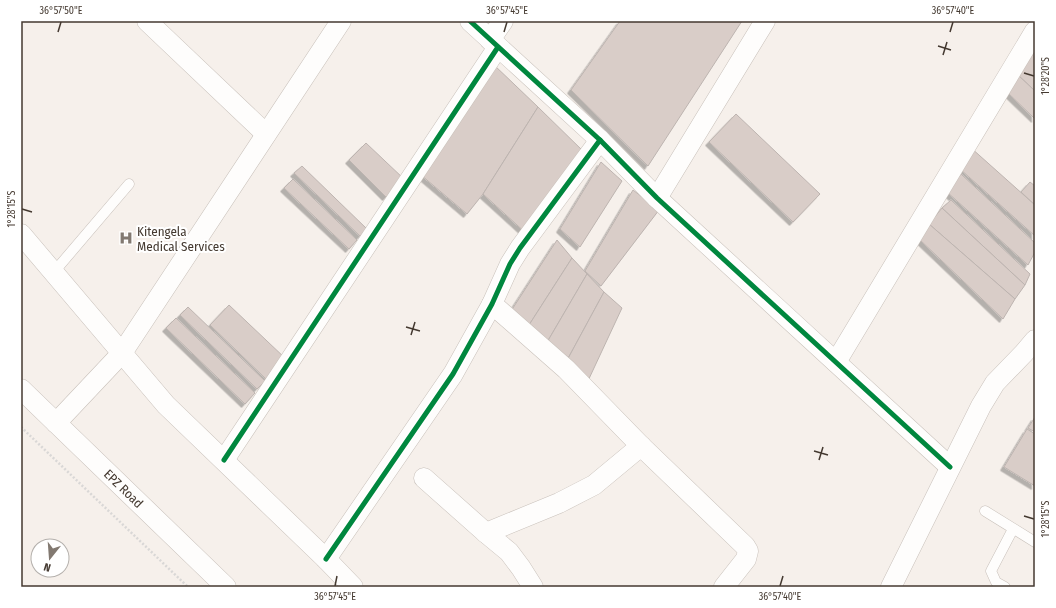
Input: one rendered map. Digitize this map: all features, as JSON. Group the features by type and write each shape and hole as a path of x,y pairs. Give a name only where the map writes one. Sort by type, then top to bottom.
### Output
{"street":[{"path":"147,21 266,134"},
{"path":"56,423 122,352 341,21"},
{"path":"470,21 600,140 657,198 950,467"},
{"path":"224,460 494,43 503,21"},
{"path":"657,198 765,21"},
{"path":"836,362 1035,31"},
{"path":"326,559 453,374 492,304 510,264 520,248 600,140"},
{"path":"21,234 166,406 224,460 353,587"},
{"path":"492,304 566,368 641,446 745,546 748,551 746,559 724,587"},
{"path":"891,587 981,406 995,384 1035,340"},
{"name":"EPZ Road","path":"21,390 226,587"},
{"path":"486,533 559,503 594,485 641,446"},
{"path":"424,478 509,552 521,568 532,587"}],"lane":[{"path":"54,272 129,184"},
{"path":"985,511 1035,542"},
{"path":"1005,587 996,582 991,571 1013,529"}],"path":[{"path":"21,427 188,587"}],"building":[{"path":"620,21 742,21 648,166 571,90"},
{"path":"1035,51 1035,91 1018,75 1026,61"},
{"path":"493,64 538,107 483,194 467,214 421,175"},
{"path":"1018,75 1035,91 1035,119 1006,91"},
{"path":"538,107 584,152 528,235 483,194"},
{"path":"736,114 820,194 793,222 709,142"},
{"path":"366,143 404,179 386,197 349,160"},
{"path":"970,147 1035,205 1035,236 960,169"},
{"path":"601,162 622,181 580,247 560,229"},
{"path":"302,166 367,229 360,236 294,173"},
{"path":"961,174 1035,243 1035,252 1028,265 947,192"},
{"path":"293,179 357,240 349,249 284,188"},
{"path":"1030,182 1035,186 1035,205 1021,192"},
{"path":"633,190 659,210 601,286 585,271"},
{"path":"951,200 1030,274 1025,285 942,208"},
{"path":"942,208 1025,285 1015,299 929,224"},
{"path":"929,224 1015,299 1003,319 919,239"},
{"path":"557,240 572,258 529,325 511,311"},
{"path":"572,258 587,274 546,344 529,325"},
{"path":"587,274 604,292 565,364 546,344"},
{"path":"604,292 622,308 587,383 565,364"},
{"path":"229,305 286,359 266,379 210,325"},
{"path":"188,307 265,381 257,389 180,315"},
{"path":"176,318 255,393 245,404 166,328"},
{"path":"1035,417 1035,432 1028,428"},
{"path":"1027,429 1035,434 1035,486 1004,467"}],"cycle path":[{"path":"470,21 600,140 657,198 950,467"},
{"path":"224,460 498,47"},
{"path":"326,559 453,374 492,304 510,264 520,248 600,140"}],"place":[{"name":"Kitengela Medical Services","path":"126,238"}]}
